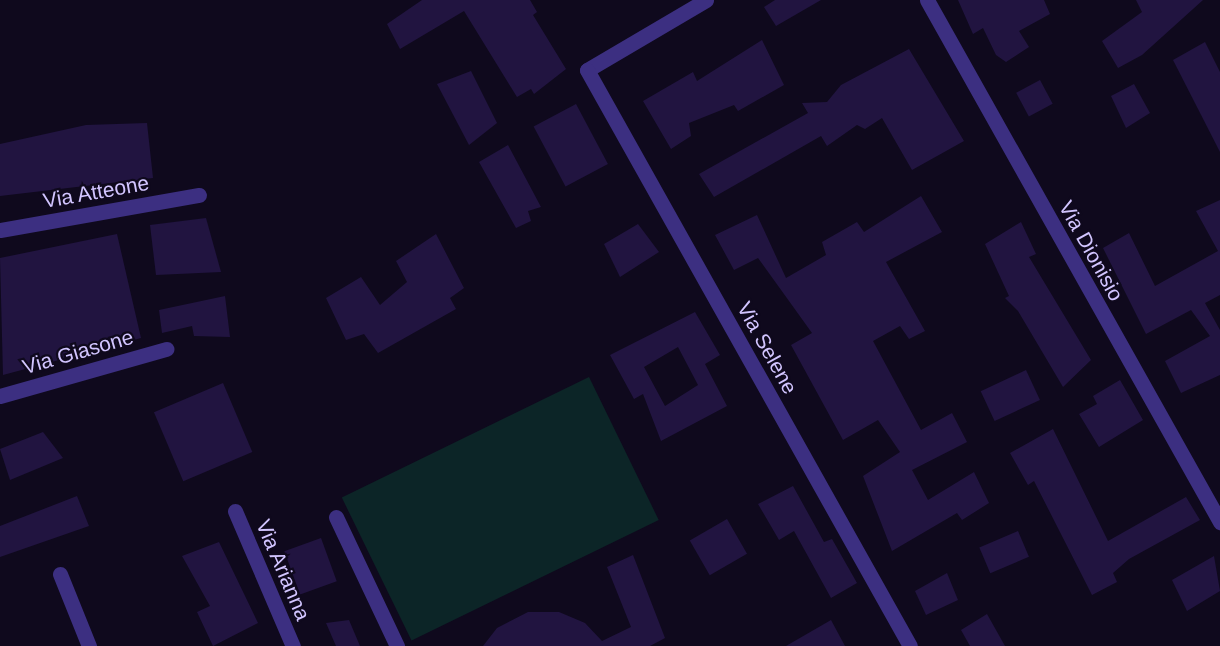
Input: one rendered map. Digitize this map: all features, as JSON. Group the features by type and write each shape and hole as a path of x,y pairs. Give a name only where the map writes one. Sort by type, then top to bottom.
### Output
{"street":[{"name":"Via Selene","path":"706,0 587,70 910,646"},
{"name":"Via Dionisio","path":"927,0 1220,522"},
{"name":"Via Atteone","path":"0,230 199,195"},
{"name":"Via Giasone","path":"0,396 166,349"},
{"name":"Via Arianna","path":"235,511 293,646"},
{"path":"336,517 398,646"},
{"path":"60,574 89,646"}],"green space":[{"path":"589,377 659,520 412,640 342,498"}],"building":[{"path":"422,0 530,0 537,12 533,15 566,69 534,94 531,89 517,97 464,11 400,49 387,24"},
{"path":"775,0 821,0 776,26 764,7"},
{"path":"958,0 1044,0 1050,14 1019,31 1029,47 1006,62 996,55 983,28 973,34"},
{"path":"1136,0 1203,0 1142,55 1118,68 1102,41 1142,12"},
{"path":"762,40 784,85 738,111 734,105 689,123 691,136 671,149 643,101 693,72 697,81"},
{"path":"1205,42 1220,72 1220,152 1173,60"},
{"path":"909,49 964,141 912,170 882,118 865,129 857,125 827,146 821,136 714,197 699,174 808,113 802,103 827,102 841,85"},
{"path":"471,71 497,123 469,145 437,84"},
{"path":"1040,80 1053,104 1029,117 1016,93"},
{"path":"1134,84 1150,113 1126,128 1111,96"},
{"path":"576,104 608,164 566,187 534,127"},
{"path":"147,123 153,178 0,196 0,144 86,125"},
{"path":"508,145 541,207 528,211 531,221 516,228 479,162"},
{"path":"921,196 942,232 886,262 925,331 909,339 900,326 873,341 921,430 952,413 967,442 912,470 928,500 974,472 989,503 962,520 957,513 892,551 863,476 900,452 878,420 843,440 791,345 812,333 758,258 734,270 715,235 757,215 786,278 826,255 822,242 857,222 864,232"},
{"path":"1220,200 1220,295 1205,303 1220,330 1220,375 1181,393 1165,361 1210,336 1191,310 1146,334 1103,248 1129,233 1155,286 1218,251 1196,211"},
{"path":"206,218 221,272 156,275 150,225"},
{"path":"1021,222 1036,254 1029,257 1091,360 1063,387 1018,311 1005,298 1009,296 985,244"},
{"path":"638,224 659,252 620,277 604,244"},
{"path":"117,234 141,338 3,375 0,258"},
{"path":"436,234 464,288 450,298 456,309 378,353 364,334 346,340 326,298 361,277 380,305 407,282 396,261"},
{"path":"225,296 230,337 194,336 192,326 162,333 159,310"},
{"path":"695,312 720,355 705,364 727,406 661,441 643,394 634,399 610,355","holes":["678,347 698,385 665,406 644,367"]},
{"path":"1026,370 1040,400 995,421 981,391"},
{"path":"1120,380 1143,420 1099,447 1079,414 1097,404 1093,396"},
{"path":"223,383 252,452 183,481 154,412"},
{"path":"1053,429 1108,541 1186,497 1200,520 1129,559 1113,573 1117,582 1092,595 1034,481 1028,485 1010,453"},
{"path":"43,432 63,458 10,480 0,449"},
{"path":"793,486 824,542 832,539 857,583 831,598 794,531 779,540 758,504"},
{"path":"77,496 89,526 0,557 0,526"},
{"path":"727,519 747,554 710,575 690,540"},
{"path":"1018,531 1029,557 990,573 979,547"},
{"path":"321,538 337,581 300,595 284,551"},
{"path":"219,542 258,623 213,646 197,612 210,606 182,556"},
{"path":"633,555 665,638 650,646 483,646 497,628 528,612 559,612 585,623 602,641 631,627 607,567"},
{"path":"1214,556 1220,591 1187,611 1172,580"},
{"path":"947,573 958,600 926,615 915,591"},
{"path":"987,614 1005,646 970,646 961,630"},
{"path":"349,620 360,646 336,646 326,623"},
{"path":"831,620 845,646 786,646"}]}
